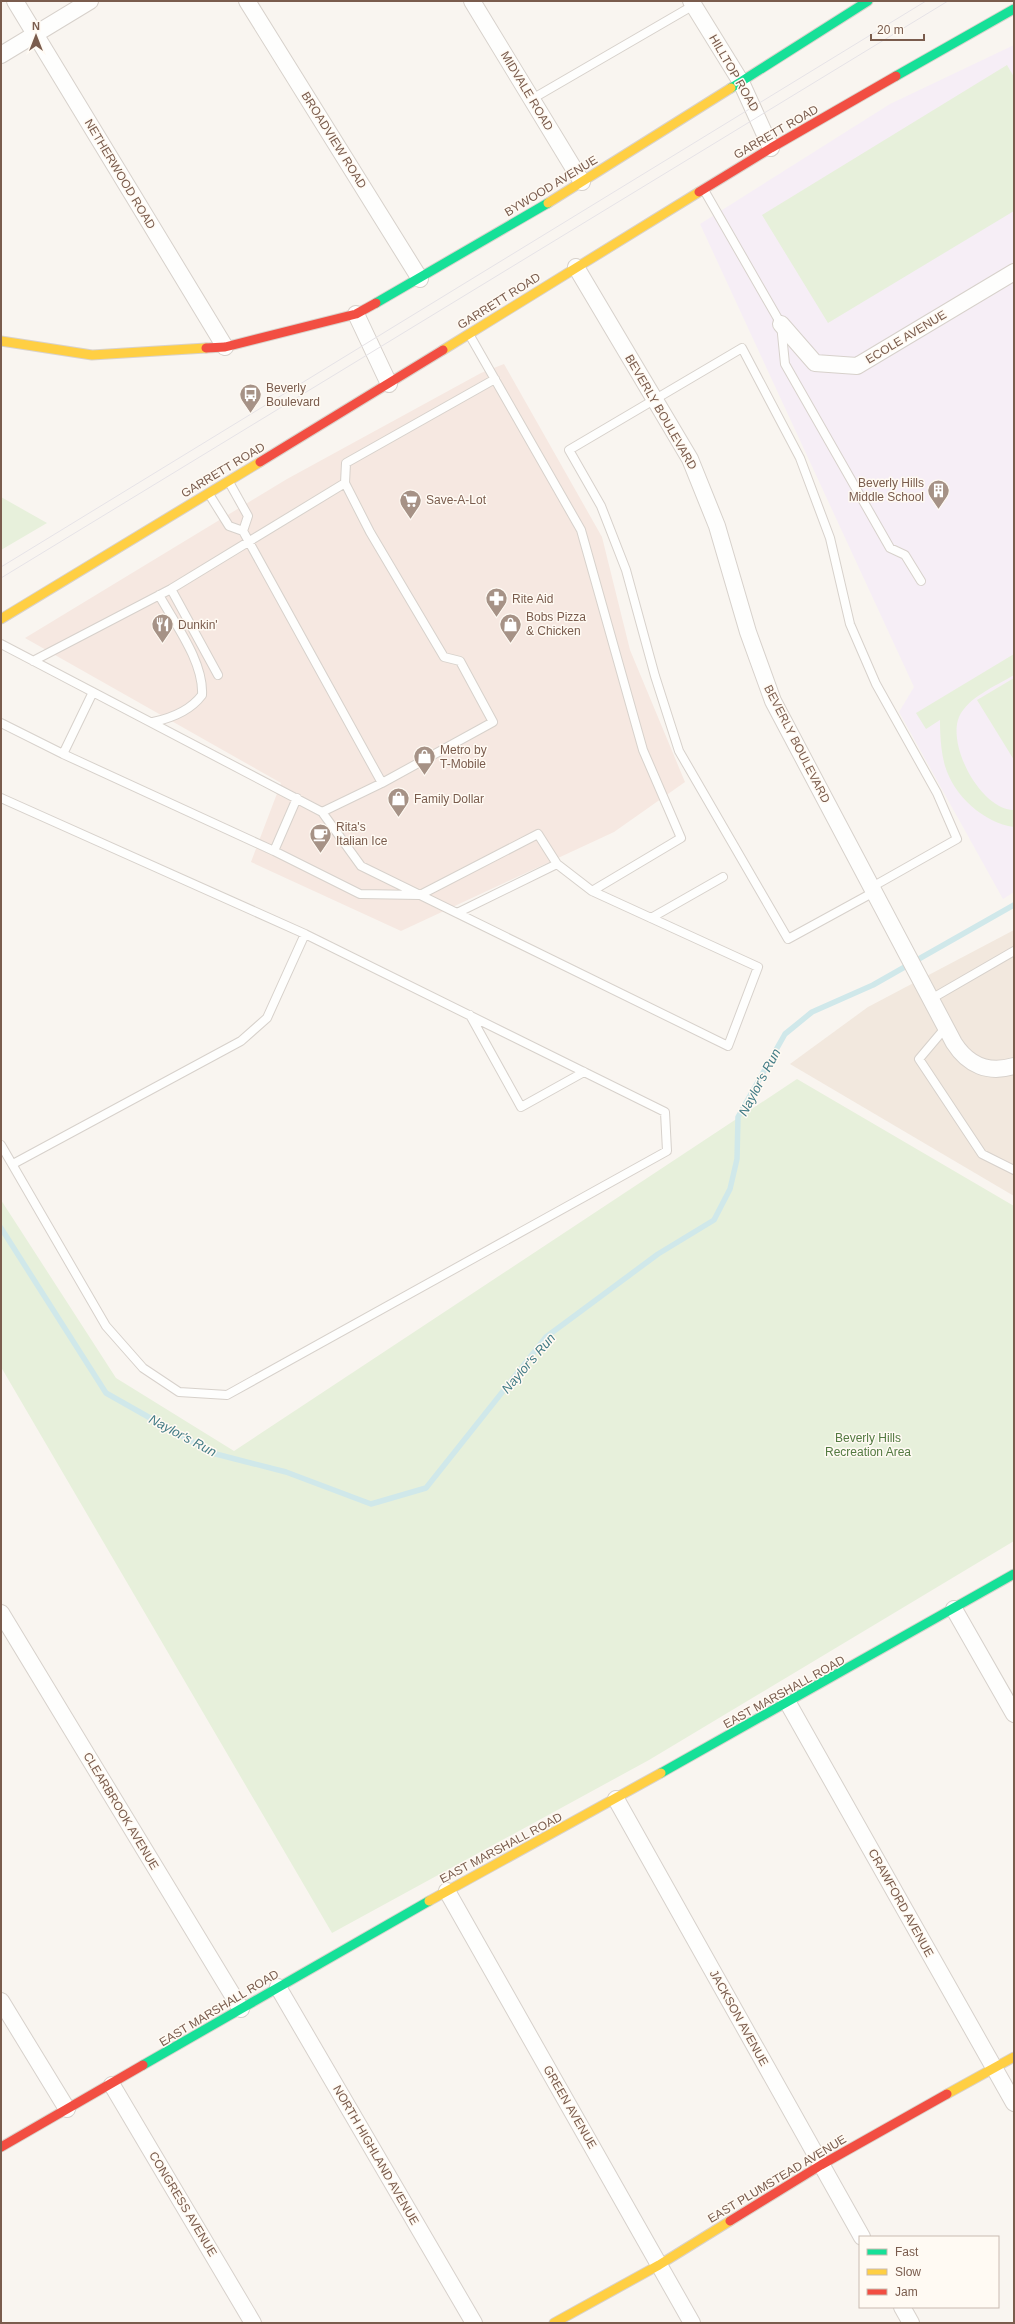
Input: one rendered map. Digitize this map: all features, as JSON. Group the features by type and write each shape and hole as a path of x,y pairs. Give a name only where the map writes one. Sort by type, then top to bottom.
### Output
{"main road":[{"name":"BYWOOD AVENUE","path":"225,347 356,314 420,279 582,182 868,1"},
{"name":"GARRETT ROAD","path":"1,619 389,384 576,267 771,148 1014,9"},
{"path":"1,341 92,355 225,347"},
{"name":"EAST MARSHALL ROAD","path":"1,2147 112,2085 278,1987 447,1891 788,1703 1014,1574"},
{"name":"EAST PLUMSTEAD AVENUE","path":"554,2323 659,2265 821,2165 1014,2057"}],"street":[{"name":"NETHERWOOD ROAD","path":"15,1 225,347"},
{"path":"1,55 90,1"},
{"name":"BROADVIEW ROAD","path":"247,1 420,279"},
{"name":"MIDVALE ROAD","path":"472,1 582,182"},
{"name":"HILLTOP ROAD","path":"692,3 741,82 771,148"},
{"name":"BEVERLY BOULEVARD","path":"576,267 690,459 717,526 748,632 773,701 946,1027 962,1055 973,1064 1006,1068 1014,1066"},
{"name":"ECOLE AVENUE","path":"781,324 815,363 857,366 1014,272"},
{"path":"356,314 389,384"},
{"path":"954,1609 1014,1714"},
{"name":"CLEARBROOK AVENUE","path":"1,1613 241,2009"},
{"name":"CRAWFORD AVENUE","path":"788,1703 1014,2103"},
{"name":"JACKSON AVENUE","path":"616,1799 861,2236"},
{"name":"GREEN AVENUE","path":"447,1891 692,2323"},
{"name":"NORTH HIGHLAND AVENUE","path":"278,1987 474,2323"},
{"path":"1,2000 67,2110"},
{"name":"CONGRESS AVENUE","path":"112,2085 254,2323"},
{"path":"903,2308 911,2323"}],"lane":[{"path":"532,99 692,3"},
{"path":"704,190 781,324 785,364 890,548 905,555 921,581"},
{"path":"469,334 581,530 643,750 681,838 592,891"},
{"path":"742,348 800,458 830,538 850,624 876,684 936,793 957,839 788,939 679,751 654,676 626,570 601,506 569,450 654,399 742,348"},
{"path":"322,812 382,783 493,722 460,661 444,657 370,532 345,483 346,463 495,379"},
{"path":"228,481 248,516 243,531"},
{"path":"33,661 159,595 249,543 345,483"},
{"path":"209,493 229,526 243,531 382,783"},
{"path":"171,588 218,675"},
{"path":"153,722 167,719 196,704 202,695 202,685 197,663 159,595"},
{"path":"1,644 153,722 322,812 361,866 420,895 457,913 728,1046 758,968 592,891 557,864 538,834 420,895 360,894 274,851 62,754 1,723"},
{"path":"62,754 93,692"},
{"path":"1,798 304,934 665,1112 667,1151 227,1394 179,1392 142,1368 106,1326 1,1145"},
{"path":"274,851 288,824 297,798"},
{"path":"457,913 557,864"},
{"path":"651,918 723,877"},
{"path":"13,1164 241,1041 267,1018 304,934"},
{"path":"931,999 1014,951"},
{"path":"470,1015 521,1107 584,1072"},
{"path":"946,1027 918,1059 982,1154 1014,1170"}],"shaded area":[{"path":"1014,45 1014,892 1003,899 899,712 914,687 700,224 890,104"},
{"path":"504,364 602,537 630,650 685,782 614,832 401,931 251,862 281,783 25,638 287,479 481,373"},
{"path":"1014,930 1014,1196 790,1064 868,1007"}],"green space":[{"path":"1007,65 1014,77 1014,211 828,323 762,215"},
{"path":"1,497 47,523 1,550"},
{"path":"1014,654 1014,675 983,693 969,704 959,717 957,729 958,744 962,759 970,774 979,788 990,800 1002,807 1014,810 1014,827 992,820 981,814 955,788 945,766 941,743 940,720 926,729 916,713"},
{"path":"1014,678 1014,760 977,700"},
{"name":"Beverly Hills Recreation Area","path":"797,1079 1014,1206 1014,1541 649,1760 332,1933 1,1367 1,1200 116,1378 234,1451"}],"waterway":[{"name":"Naylor's Run","path":"1,1228 106,1393 212,1453 286,1472 371,1504 426,1488 546,1337 658,1254 714,1220 730,1189 737,1159 738,1117 785,1034 812,1012 873,985 1014,905"}],"tram line":[{"path":"1,567 926,1"},
{"path":"1,578 948,1"}],"traffic: fast":[{"path":"731,88 868,1"},
{"path":"896,76 1014,9"},
{"path":"376,303 548,203"},
{"path":"661,1773 1014,1574"},
{"path":"143,2065 429,1901"}],"traffic: slow":[{"path":"548,203 731,88"},
{"path":"443,350 699,192"},
{"path":"1,341 92,355 206,348"},
{"path":"1,619 260,462"},
{"path":"429,1901 661,1773"},
{"path":"947,2094 1014,2057"},
{"path":"554,2323 659,2265 730,2221"}],"traffic: jam":[{"path":"699,192 771,148 896,76"},
{"path":"206,348 225,347 356,314 376,303"},
{"path":"260,462 443,350"},
{"path":"1,2147 143,2065"},
{"path":"730,2221 821,2165 947,2094"}],"place":[{"name":"Beverly Boulevard","path":"251,414"},
{"name":"Beverly Hills Middle School","path":"939,510"},
{"name":"Save-A-Lot","path":"411,520"},
{"name":"Rite Aid","path":"496,618"},
{"name":"Dunkin'","path":"162,644"},
{"name":"Bobs Pizza & Chicken","path":"511,644"},
{"name":"Metro by T-Mobile","path":"424,776"},
{"name":"Family Dollar","path":"399,818"},
{"name":"Rita's Italian Ice","path":"320,854"}]}
